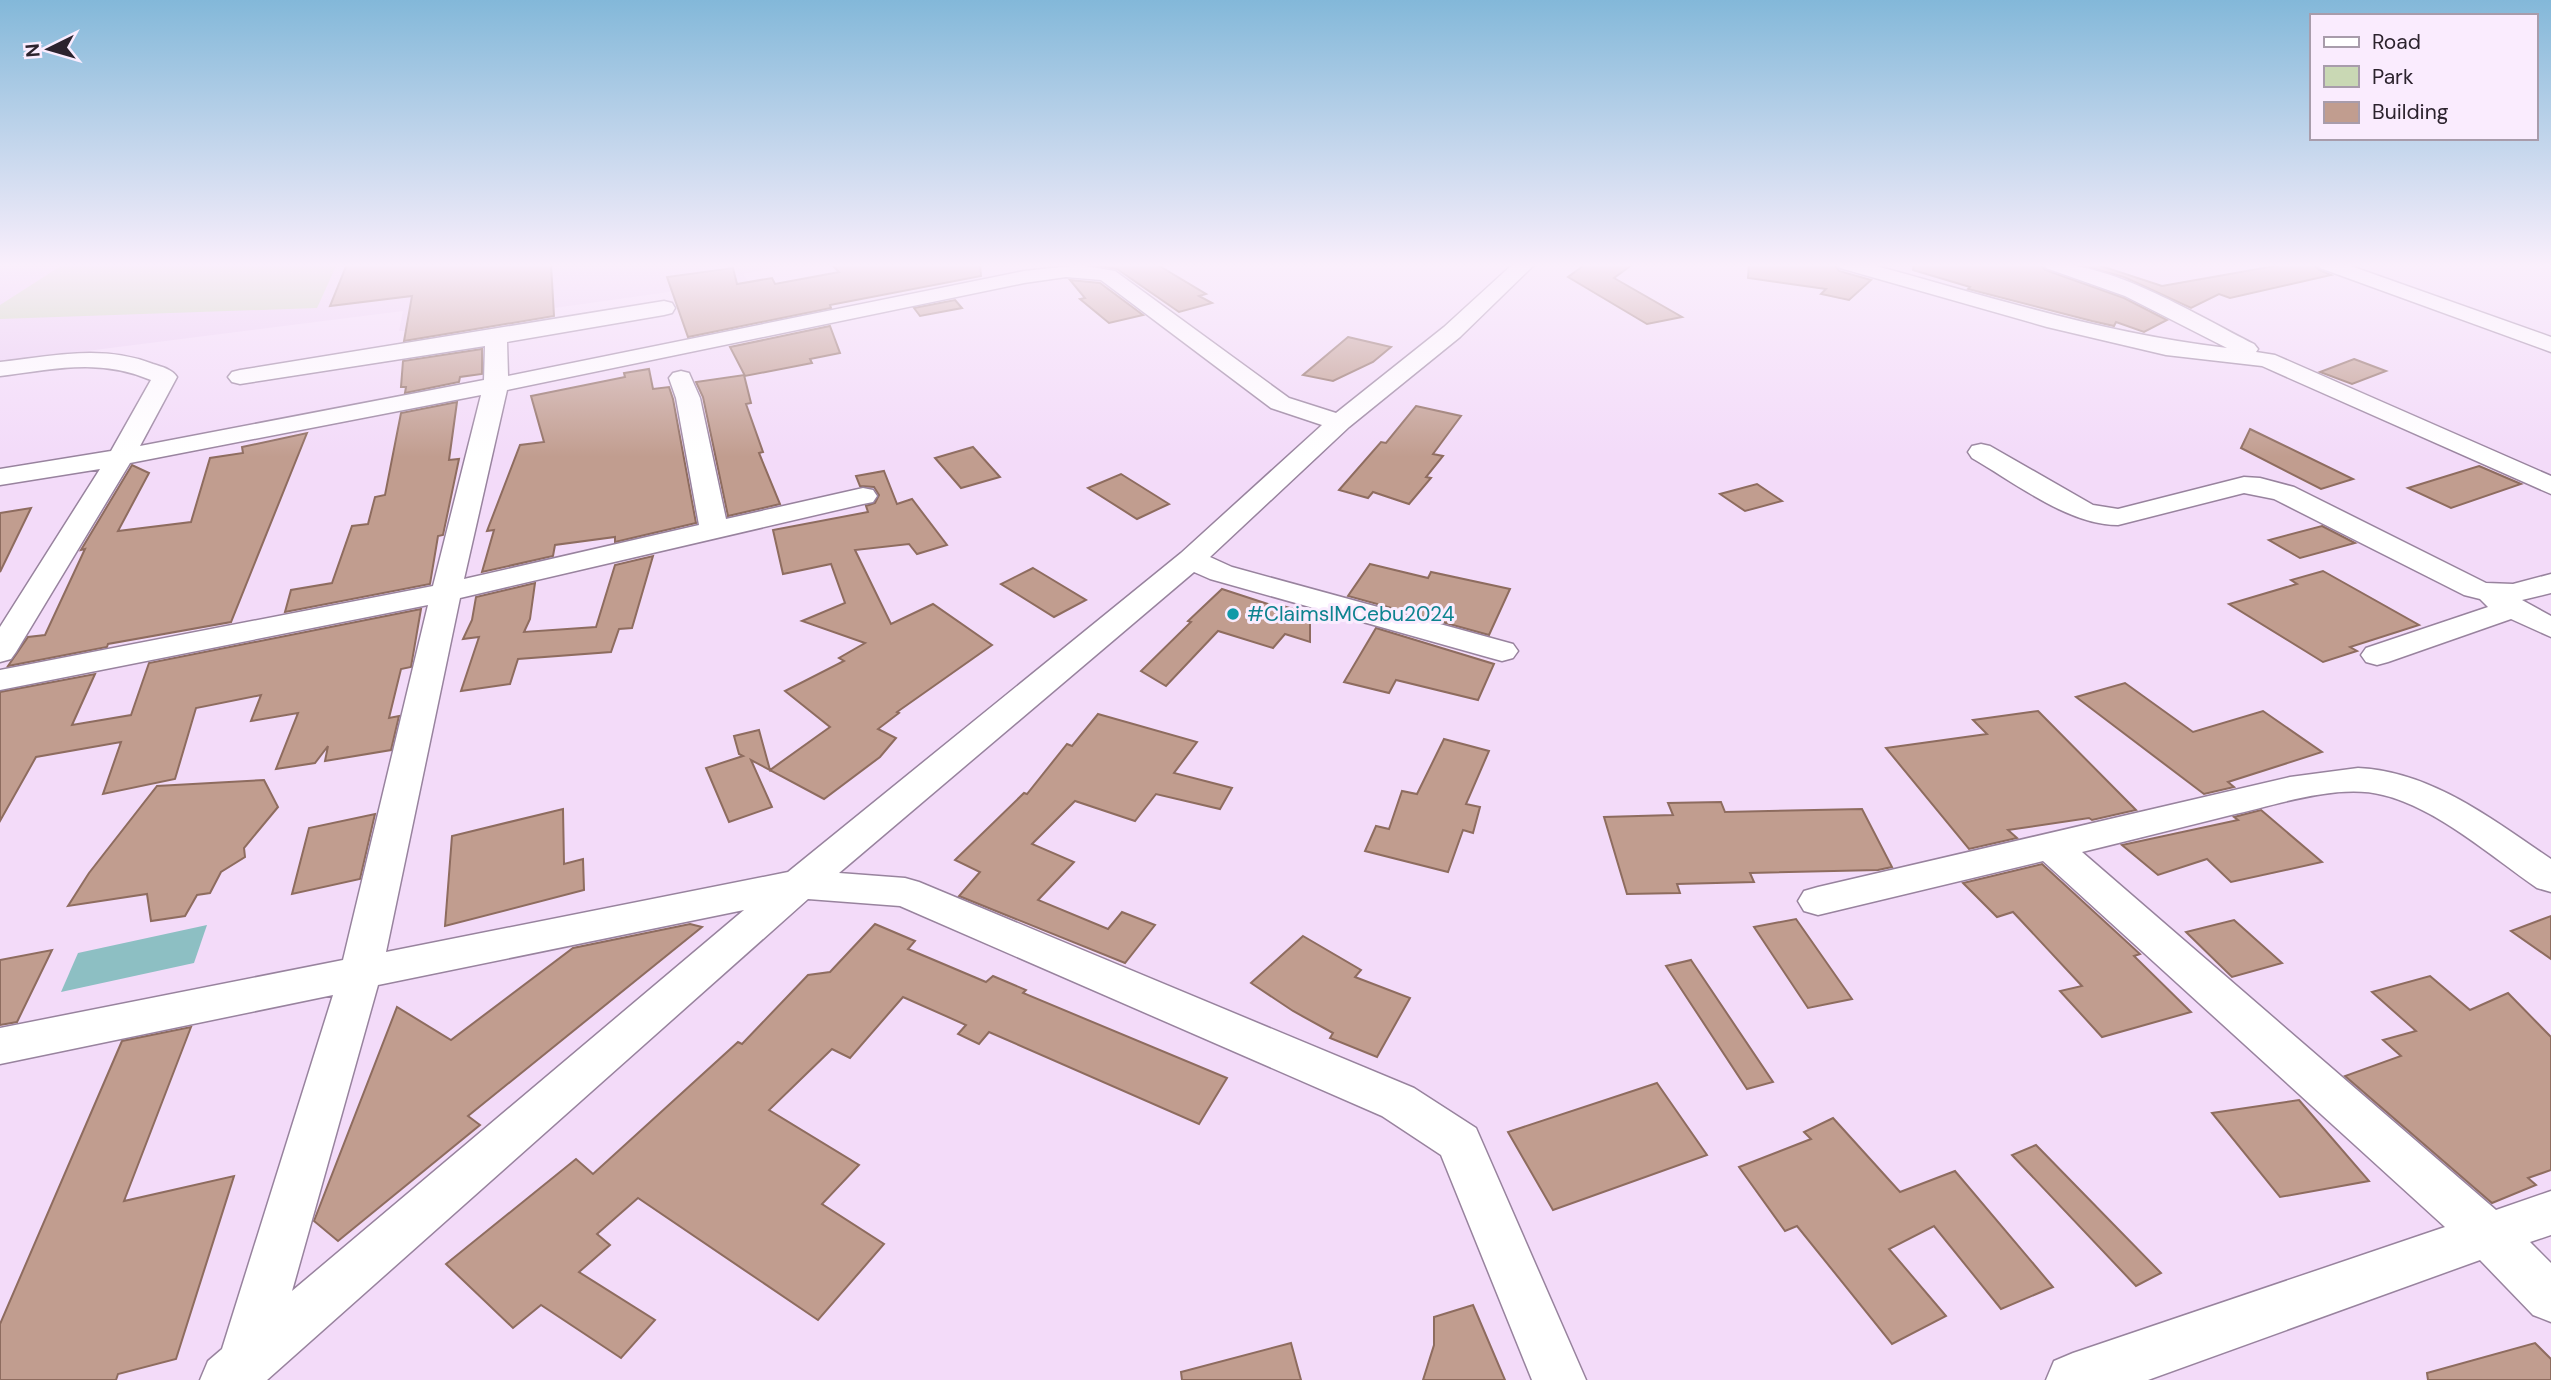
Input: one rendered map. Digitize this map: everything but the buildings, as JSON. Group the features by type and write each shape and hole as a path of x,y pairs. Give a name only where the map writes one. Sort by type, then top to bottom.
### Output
{"street":[{"path":"240,377 544,328"},
{"path":"0,477 120,458 496,386 771,328"},
{"path":"1180,328 1280,403 1340,422"},
{"path":"236,1375 800,884 1191,559 1340,422 1456,328"},
{"path":"2085,328 2166,348 2267,360"},
{"path":"2207,328 2267,360 2551,486"},
{"path":"2505,328 2551,345"},
{"path":"236,1375 361,972 446,592 496,386 496,337"},
{"path":"0,369 91,358 131,363 165,377 120,458 0,652"},
{"path":"681,378 688,398 714,530"},
{"path":"1981,452 2083,511 2104,517 2118,517 2237,486 2268,488 2284,493 2551,628"},
{"path":"0,680 446,592 863,496"},
{"path":"1191,559 1221,573 1502,650"},
{"path":"2475,589 2515,595 2551,583"},
{"path":"2378,655 2514,608"},
{"path":"1818,901 2290,789 2339,781 2379,782 2409,790 2455,816 2551,878"},
{"path":"2052,847 2488,1234 2551,1298"},
{"path":"0,1046 800,884 905,892 1398,1102 1459,1142 1559,1380"},
{"path":"2073,1380 2551,1213"}],"shaded area":[{"path":"0,328 266,328 0,362"},
{"path":"400,328 506,328 436,339 436,335 404,339 405,331 399,331"},
{"path":"207,925 194,963 61,992 78,953"}],"place":[{"name":"#ClaimsIMCebu2024","path":"1233,614"}]}
